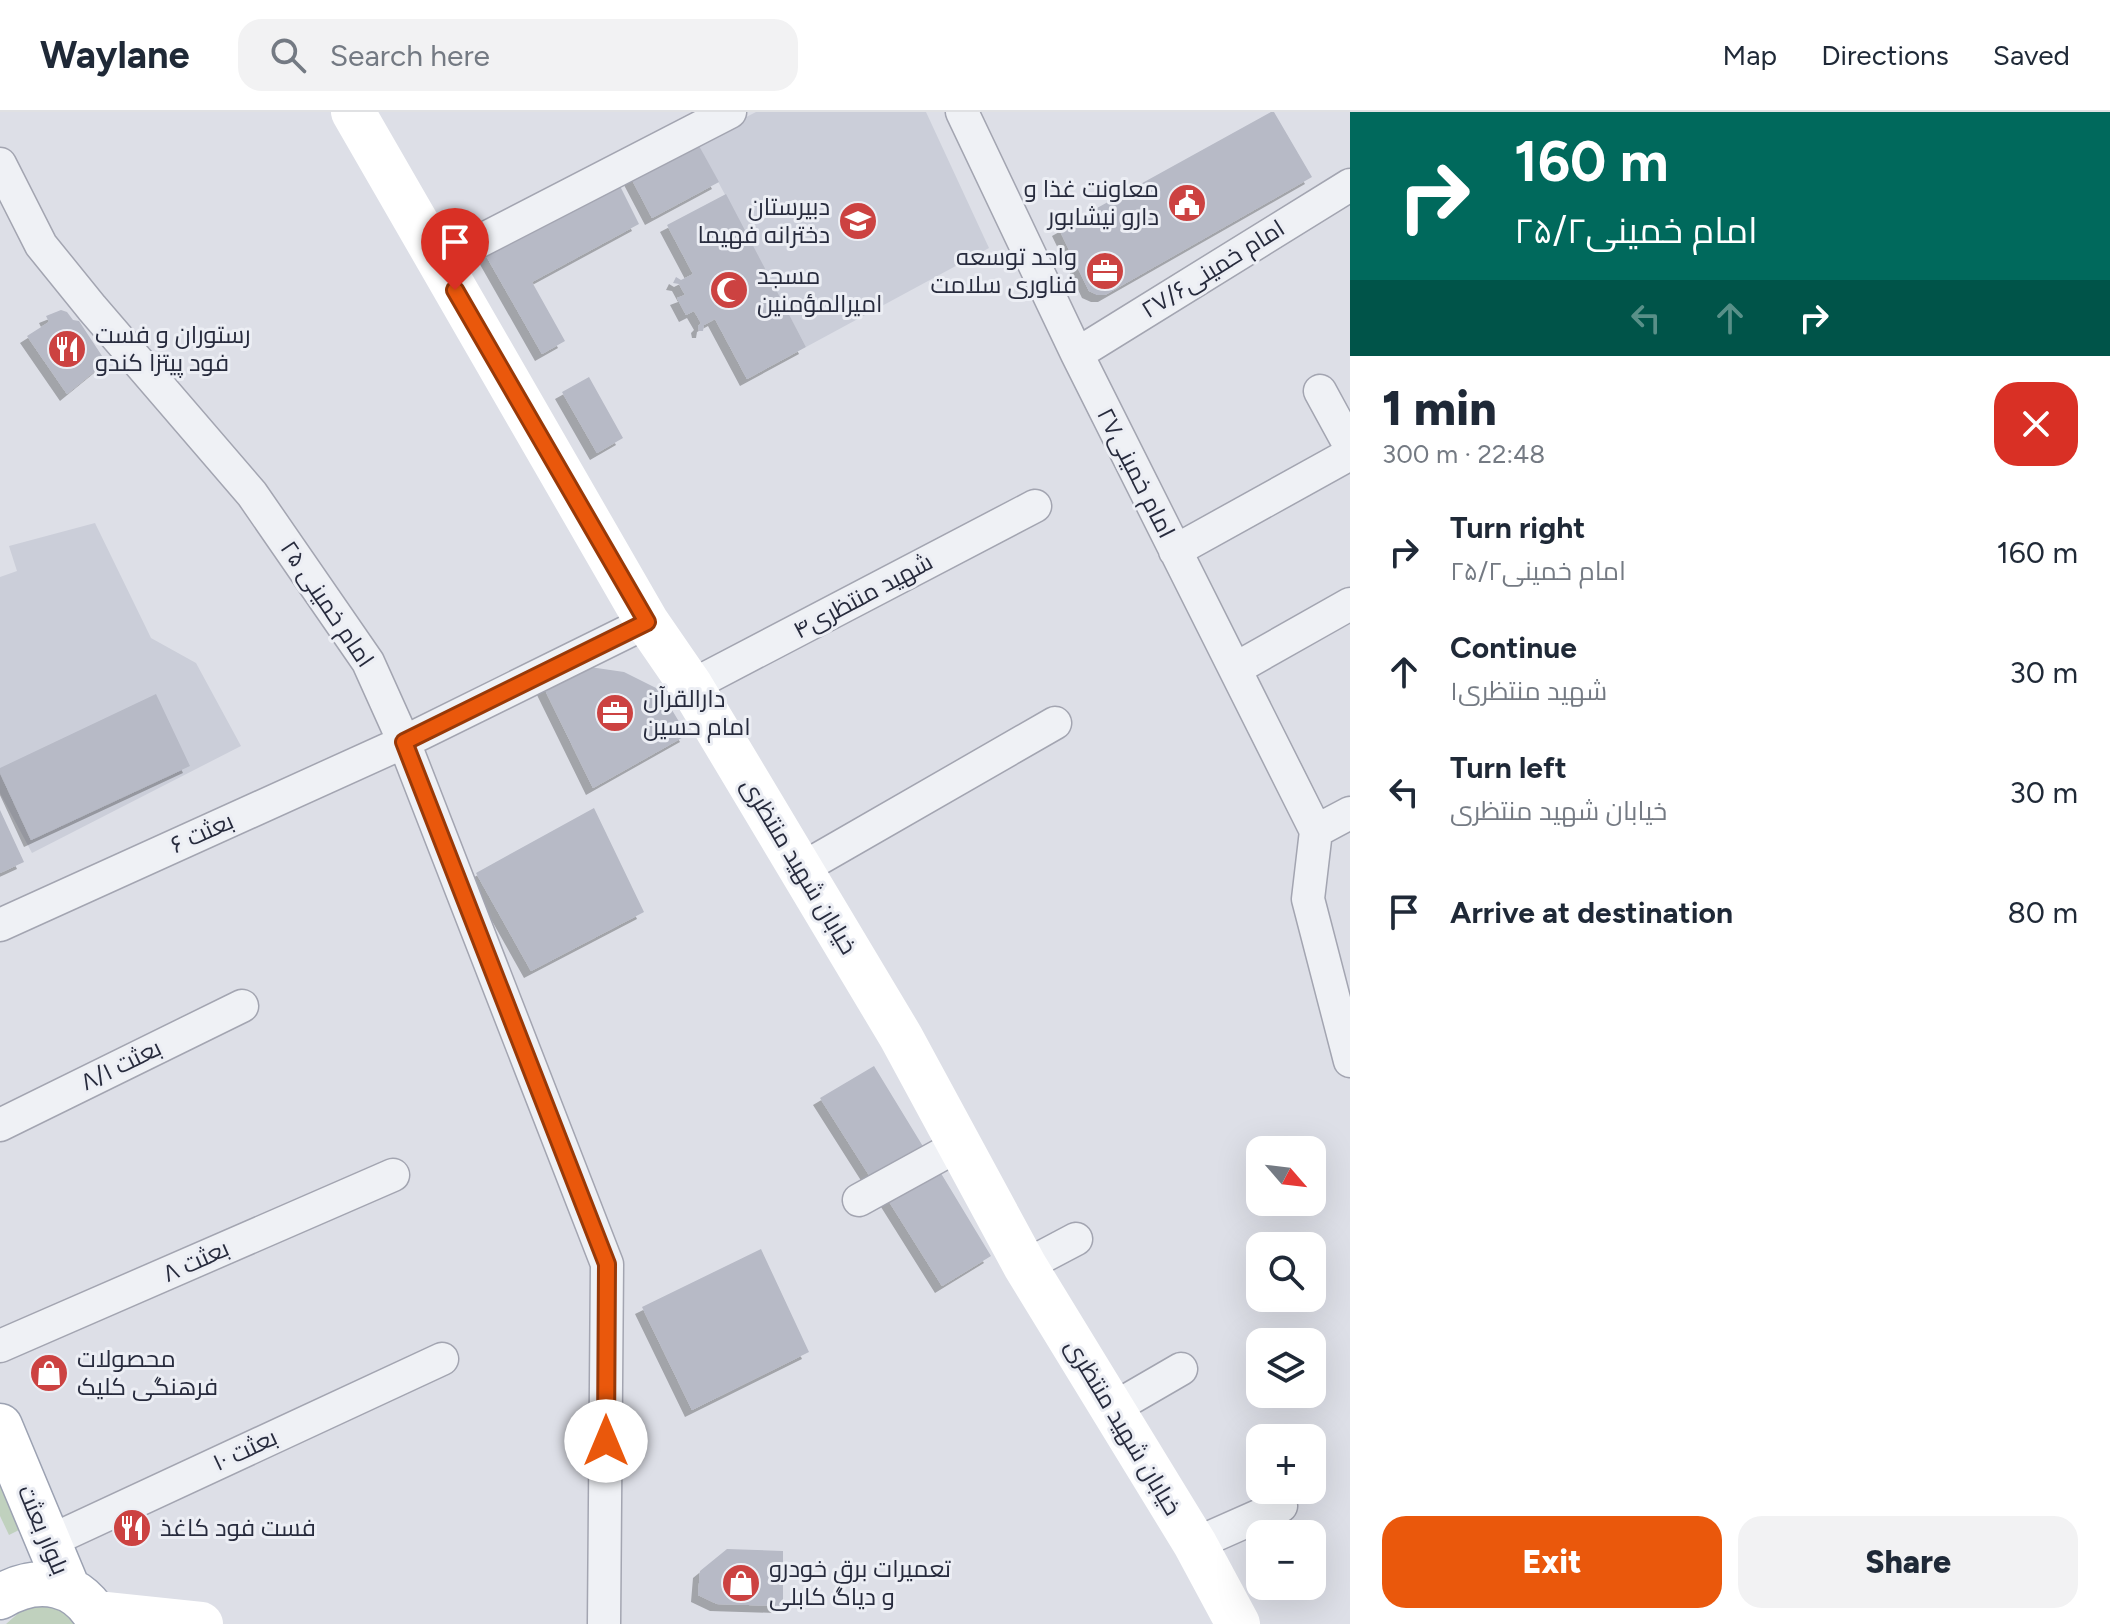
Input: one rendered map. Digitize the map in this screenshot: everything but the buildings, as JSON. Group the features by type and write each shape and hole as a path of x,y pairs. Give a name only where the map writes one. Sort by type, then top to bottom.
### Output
{"street":[{"name":"خیابان شهید منتظری","path":"353,112 647,622 691,686 901,1037 1025,1266 1195,1544 1238,1624"},
{"path":"439,262 730,112"},
{"name":"امام خمینی۲۷","path":"962,112 1077,354 1316,831"},
{"name":"امام خمینی ۲۵","path":"0,164 41,245 252,494 368,662 404,742 607,1264 604,1624"},
{"name":"امام خمینی۲۷/۶","path":"1077,354 1350,185"},
{"path":"1320,391 1350,446"},
{"path":"1175,551 1350,454"},
{"name":"شهید منتظری۴","path":"691,686 1035,506"},
{"path":"1235,669 1350,604"},
{"name":"بعثت ۶","path":"0,925 404,742 647,622"},
{"path":"801,869 1055,723"},
{"path":"1350,813 1316,831 1308,899 1339,972 1350,1061"},
{"name":"بعثت ۸/۱","path":"0,1125 242,1006"},
{"path":"859,1200 959,1145"},
{"name":"بعثت ۸","path":"0,1346 393,1175"},
{"path":"1025,1266 1076,1239"},
{"name":"بعثت ۱۰","path":"48,1542 442,1359"},
{"path":"1112,1409 1181,1369"},
{"name":"بلوار بعثت","path":"0,1426 48,1542 88,1609"},
{"path":"1195,1544 1281,1506"},
{"path":"0,1597 17,1587 43,1583 88,1609 201,1624"}],"shaded area":[{"name":"دبیرستان دخترانه فهیما","path":"756,112 926,112 989,248 806,347 697,142"},
{"path":"95,523 151,638 196,663 241,746 32,853 0,793 0,577 17,571 9,546"}],"green space":[{"path":"0,1480 21,1529 9,1535 0,1516"},
{"path":"37,1606 60,1610 79,1624 6,1624 22,1610"}],"place":[{"name":"معاونت غذا و دارو نیشابور","path":"1187,203"},
{"name":"دبیرستان دخترانه فهیما","path":"858,221"},
{"name":"واحد توسعه فناوری سلامت","path":"1105,271"},
{"name":"مسجد امیرالمؤمنین","path":"729,290"},
{"name":"رستوران و فست فود پیتزا کندو","path":"67,349"},
{"name":"دارالقرآن امام حسین","path":"615,713"},
{"name":"محصولات فرهنگی کلیک","path":"49,1373"},
{"name":"فست فود کاغذ","path":"132,1528"},
{"name":"تعمیرات برق خودرو و دیاگ کابلی","path":"741,1583"}],"route":[{"path":"455,290 647,622 404,742 607,1264 606,1441"}]}
